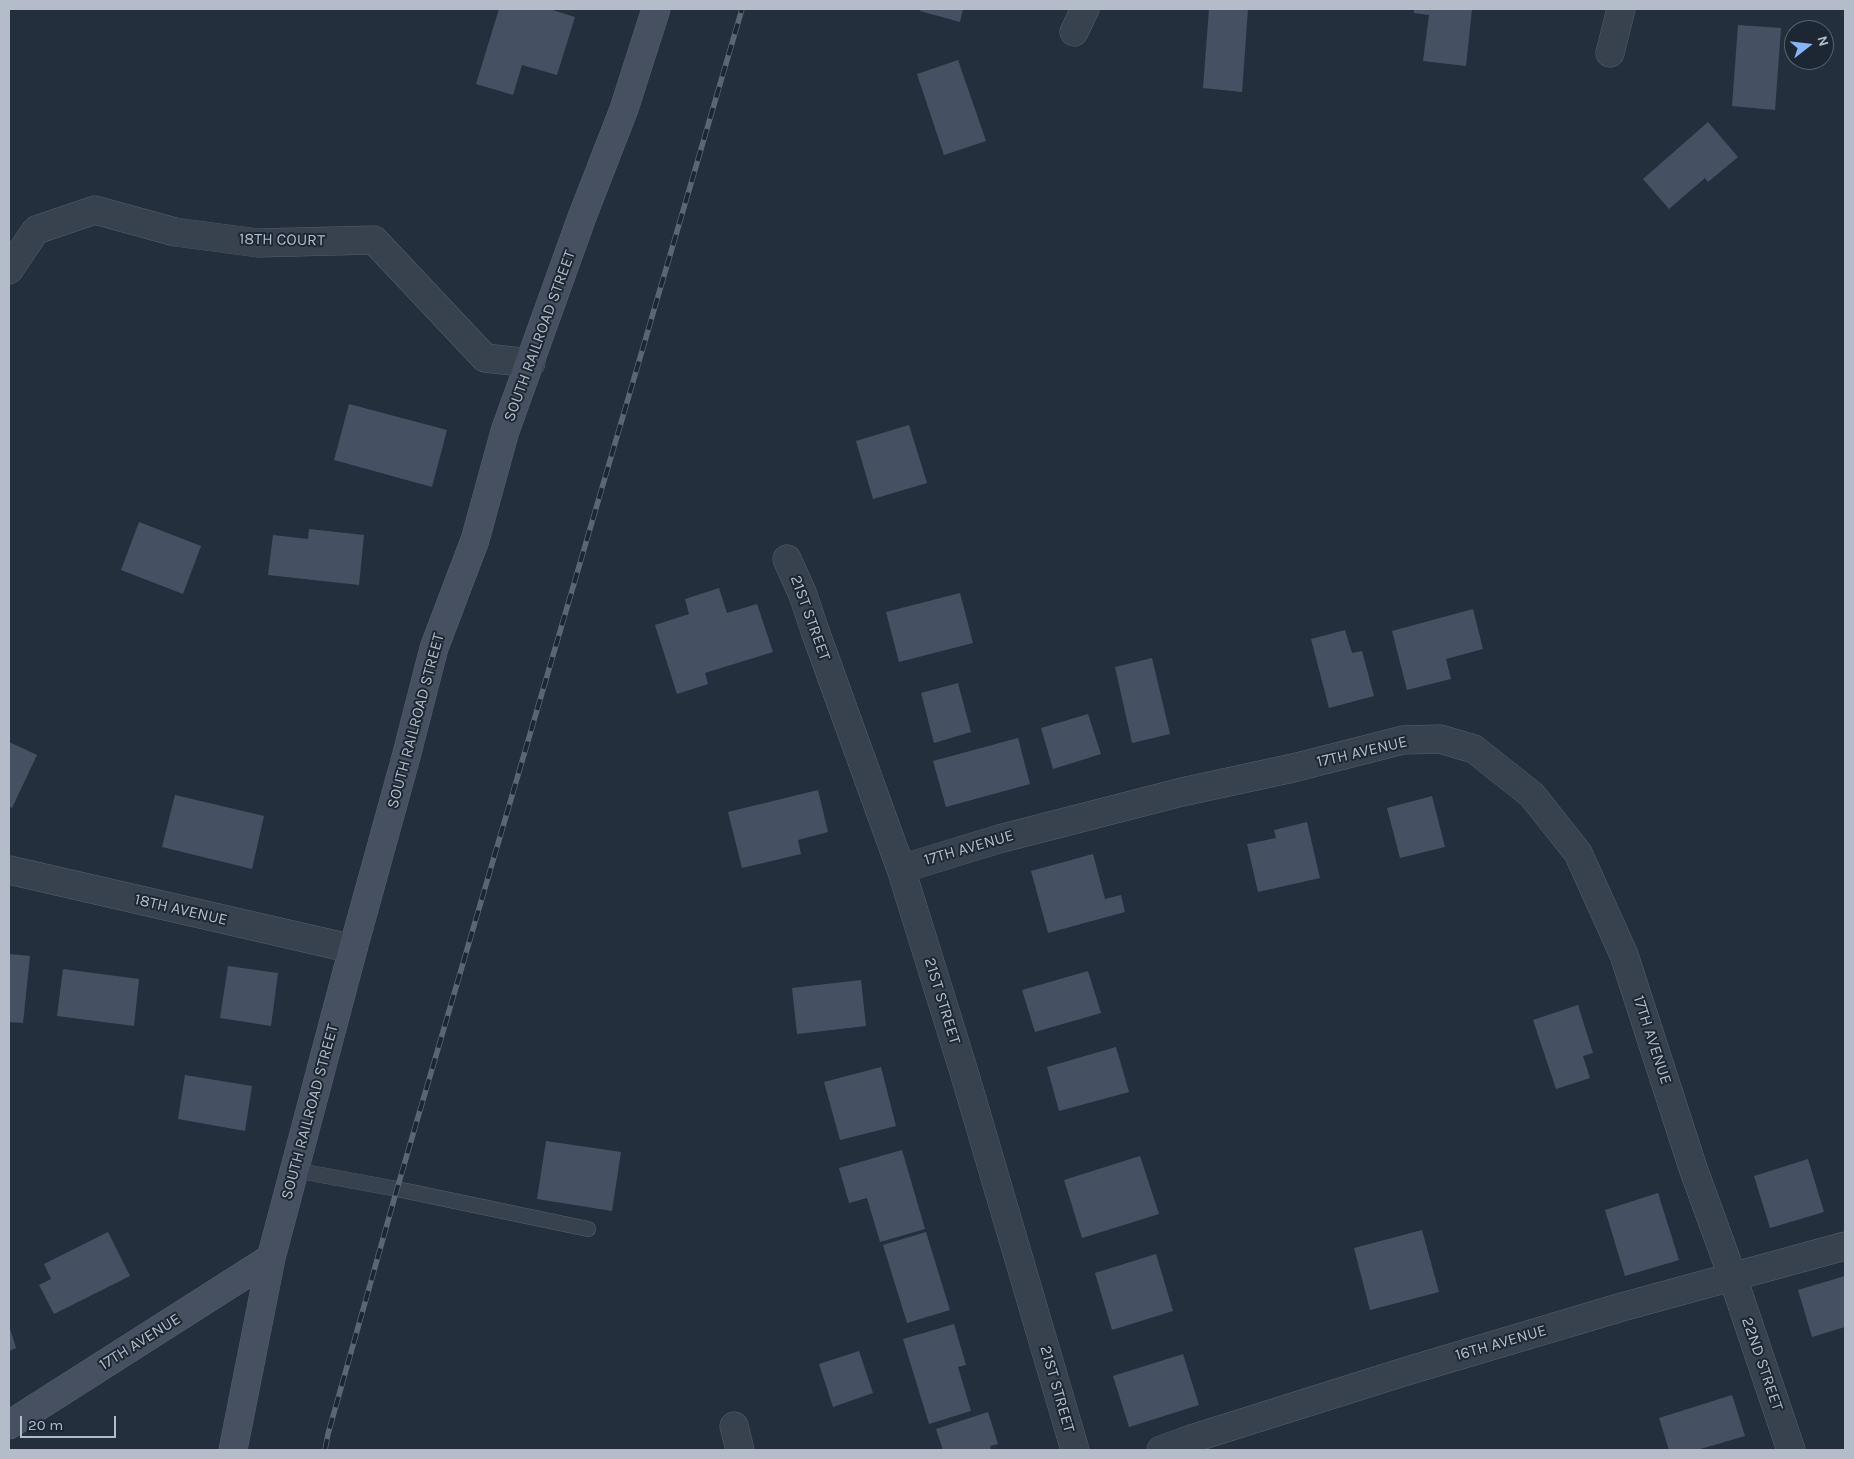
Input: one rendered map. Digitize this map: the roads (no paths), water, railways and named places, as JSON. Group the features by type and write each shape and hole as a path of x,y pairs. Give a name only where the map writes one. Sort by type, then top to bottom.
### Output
{"street":[{"name":"SOUTH RAILROAD STREET","path":"233,1450 271,1258 434,648 475,540 505,431 582,217 624,109 656,9"},
{"path":"1610,53 1620,9"},
{"name":"18TH COURT","path":"9,270 36,230 95,210 175,232 258,243 374,240 485,358 531,363"},
{"name":"21ST STREET","path":"787,559 804,595 815,632 901,869 967,1082 1075,1450"},
{"name":"17TH AVENUE","path":"901,869 1008,836 1182,792 1293,768 1403,740 1440,738 1474,750 1532,795 1578,853 1624,954 1693,1168 1733,1278"},
{"name":"18TH AVENUE","path":"9,870 353,949"},
{"name":"16TH AVENUE","path":"1161,1450 1191,1438 1407,1371 1622,1308 1845,1246"},
{"name":"17TH AVENUE","path":"9,1425 271,1258"},
{"name":"22ND STREET","path":"1733,1278 1791,1450"}],"lane":[{"path":"294,1170 397,1189 588,1229"}],"railway":[{"path":"325,1450 397,1189 742,9"}]}
